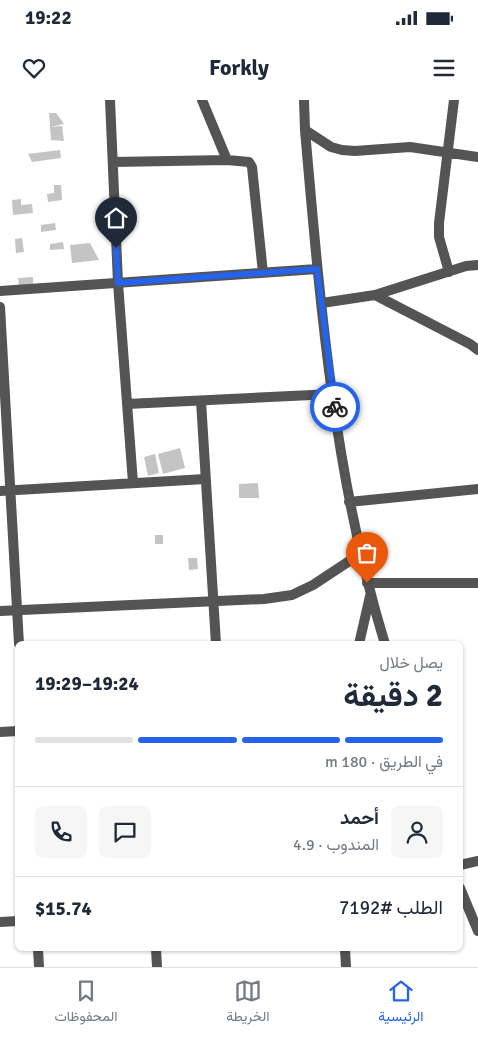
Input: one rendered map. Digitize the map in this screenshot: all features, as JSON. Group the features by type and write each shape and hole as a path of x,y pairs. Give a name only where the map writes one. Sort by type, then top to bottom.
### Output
{"street":[{"path":"110,100 118,283 133,483"},
{"path":"202,100 227,160"},
{"path":"304,100 317,269 333,394 349,502 370,595 384,641"},
{"path":"450,272 439,237 439,223 454,100"},
{"path":"305,130 331,147 342,150 355,151 410,147 448,151 478,157"},
{"path":"113,162 227,160 249,162 252,167 262,273"},
{"path":"322,304 375,296 466,266 478,264"},
{"path":"0,291 317,269"},
{"path":"375,296 470,344 478,350"},
{"path":"0,307 5,490 19,641"},
{"path":"127,404 333,394"},
{"path":"201,400 216,641"},
{"path":"5,490 206,478"},
{"path":"349,502 478,489"},
{"path":"0,611 264,599 292,594 313,585 360,554"},
{"path":"367,583 478,583"},
{"path":"360,641 370,595"},
{"path":"0,732 15,731"},
{"path":"463,864 478,860"},
{"path":"463,895 478,931"},
{"path":"0,922 15,921"},
{"path":"38,951 39,967"},
{"path":"156,951 157,967"},
{"path":"344,951 346,967"}],"building":[{"path":"49,113 56,113 64,124 50,127"},
{"path":"62,126 64,141 51,140 50,127"},
{"path":"60,150 61,158 32,162 28,154"},
{"path":"54,185 61,185 62,200 48,202 47,194 54,193"},
{"path":"21,199 21,205 32,204 33,213 13,215 12,200"},
{"path":"55,223 56,230 41,232 41,225"},
{"path":"22,238 24,252 16,253 15,239"},
{"path":"63,242 64,249 50,250 50,244"},
{"path":"90,243 99,260 72,263 70,245"},
{"path":"33,277 33,285 19,286 18,278"},
{"path":"180,448 185,468 163,474 158,454"},
{"path":"155,454 159,473 148,476 144,457"},
{"path":"258,483 259,498 239,498 239,484"},
{"path":"155,535 163,535 163,544 155,544"},
{"path":"188,558 197,558 198,569 189,570"}],"way so far":[{"path":"335,407 349,502 367,583"}],"route":[{"path":"116,248 118,283 317,269 335,407"}]}
